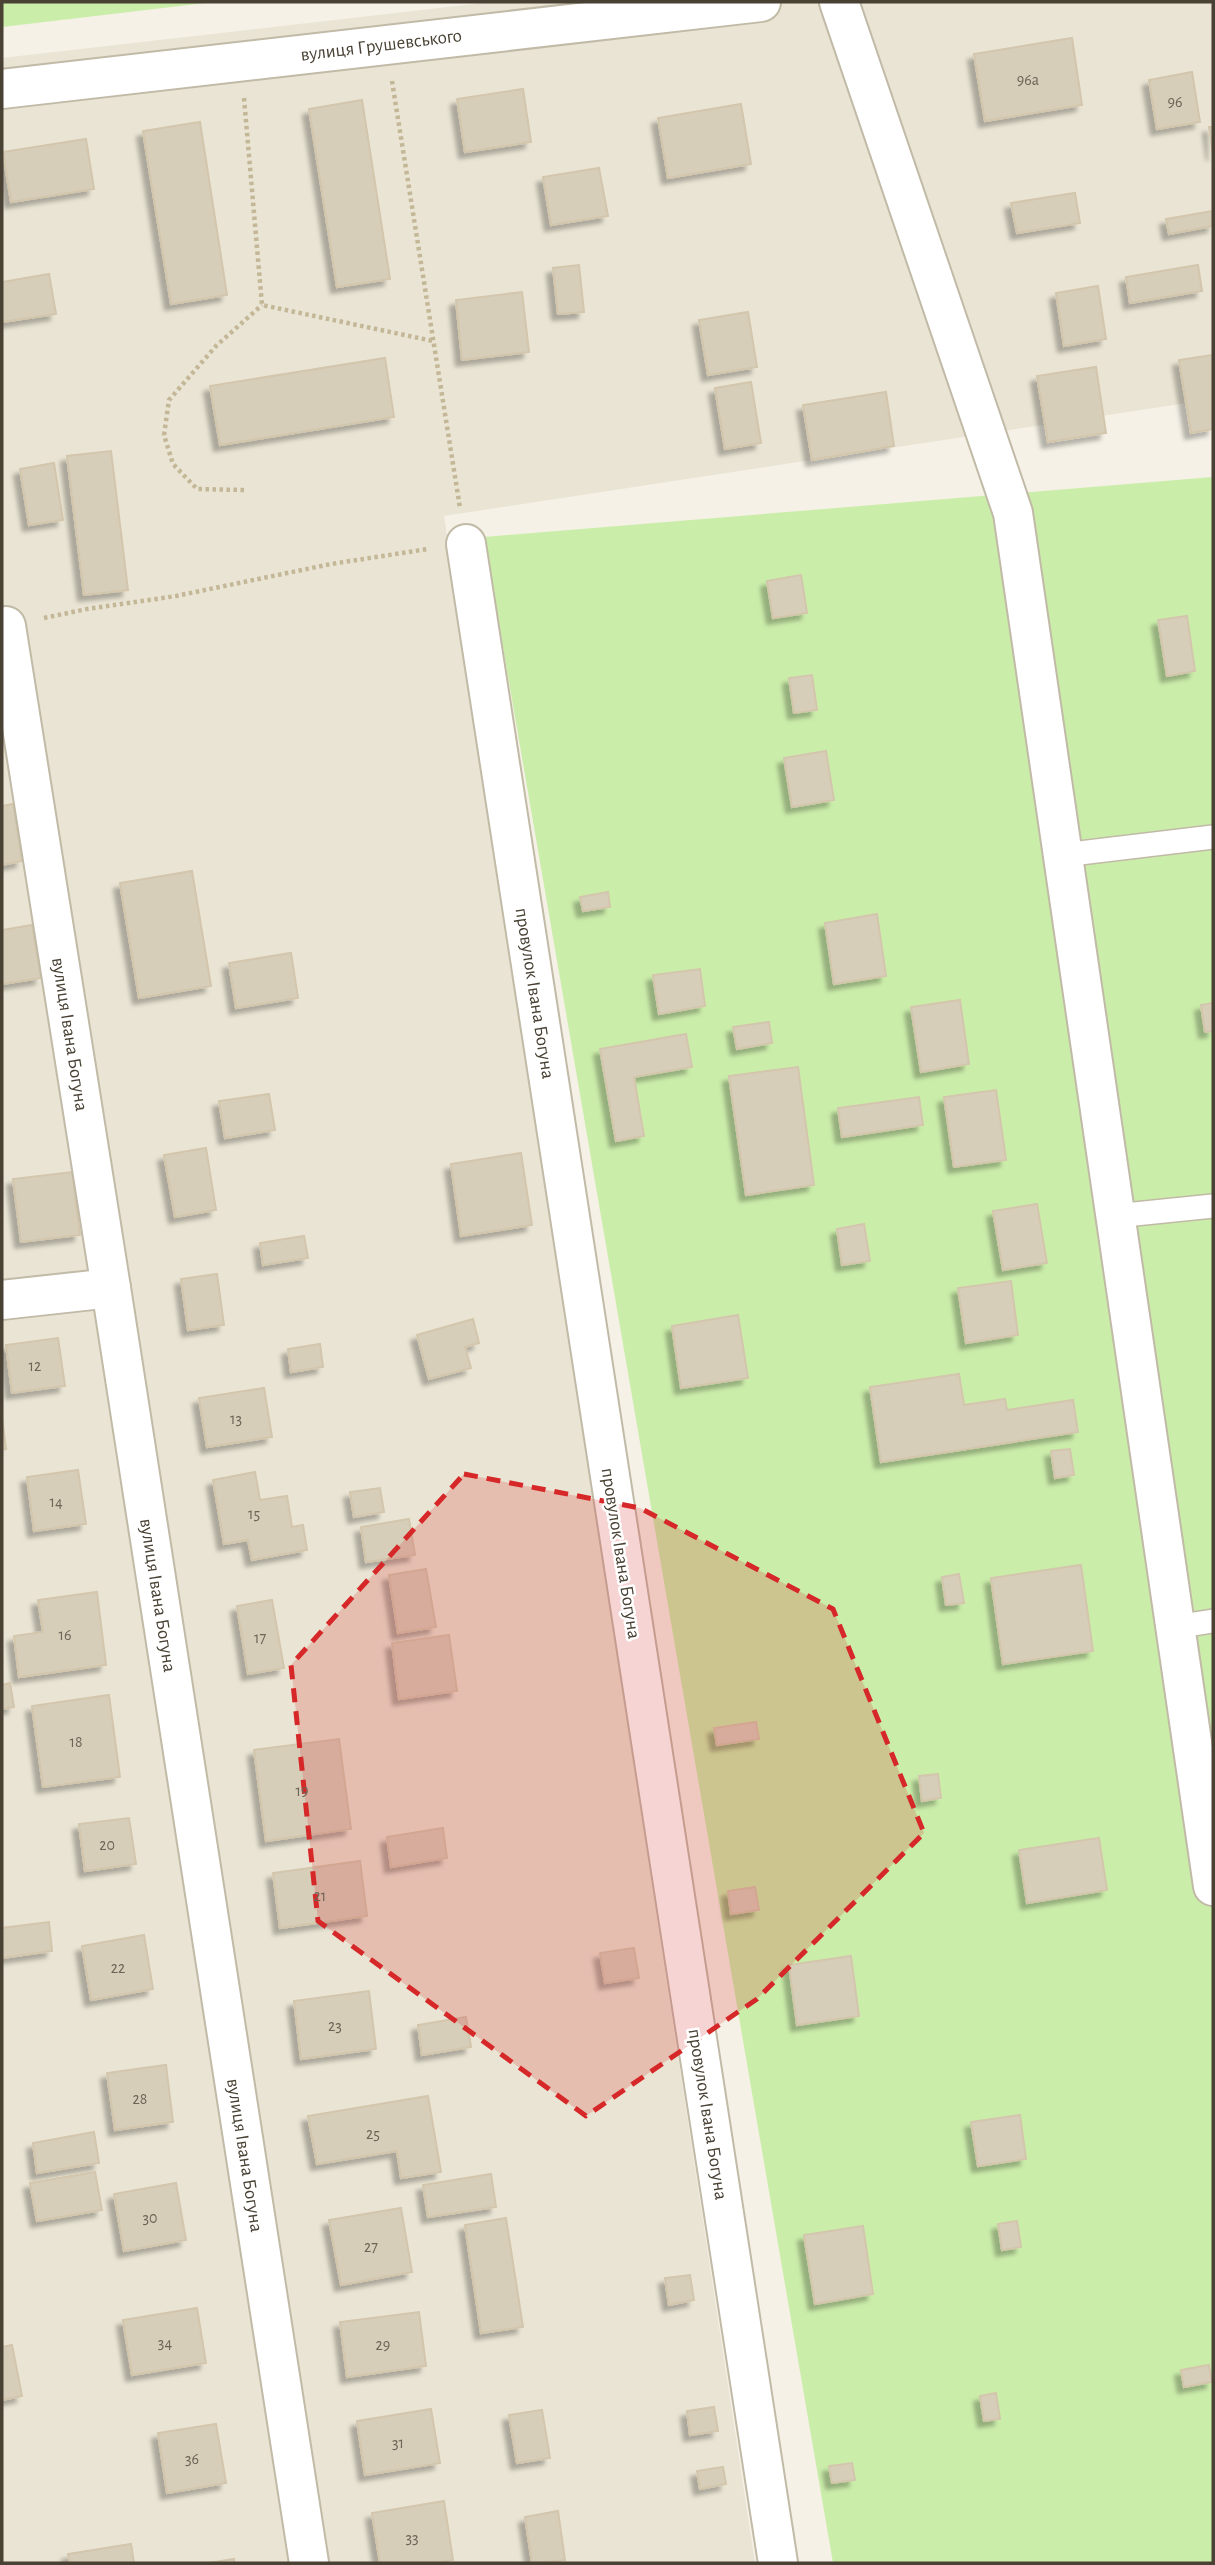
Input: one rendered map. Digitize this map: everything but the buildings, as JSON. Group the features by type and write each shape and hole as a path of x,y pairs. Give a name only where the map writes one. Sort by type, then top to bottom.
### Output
{"street":[{"name":"вулиця Грушевського","path":"2,89 241,59 311,54 386,42 761,2"},
{"path":"839,2 1013,513 1213,1886"},
{"name":"провулок Івана Богуна","path":"466,544 778,2563"},
{"name":"вулиця Івана Богуна","path":"4,626 111,1288 309,2563"},
{"path":"2,1300 111,1288"}],"lane":[{"path":"1063,855 1213,837"},
{"path":"1115,1216 1213,1206"},
{"path":"1175,1626 1213,1621"}],"path":[{"path":"4,626 87,609 176,596 331,564 466,544 386,42"},
{"path":"241,59 262,305"},
{"path":"262,305 433,341"},
{"path":"244,490 197,489 173,464 164,435 169,400 216,346 262,305"}],"highlighted area":[{"path":"464,1474 640,1508 833,1609 924,1833 757,1999 586,2116 318,1921 291,1665"}],"shaded area":[{"path":"491,2 1213,2 1213,399 444,516 755,2563 2,2563 2,58"}],"green space":[{"path":"2,2 214,2 2,27"},
{"path":"1213,477 1213,2563 833,2563 484,537"}]}
